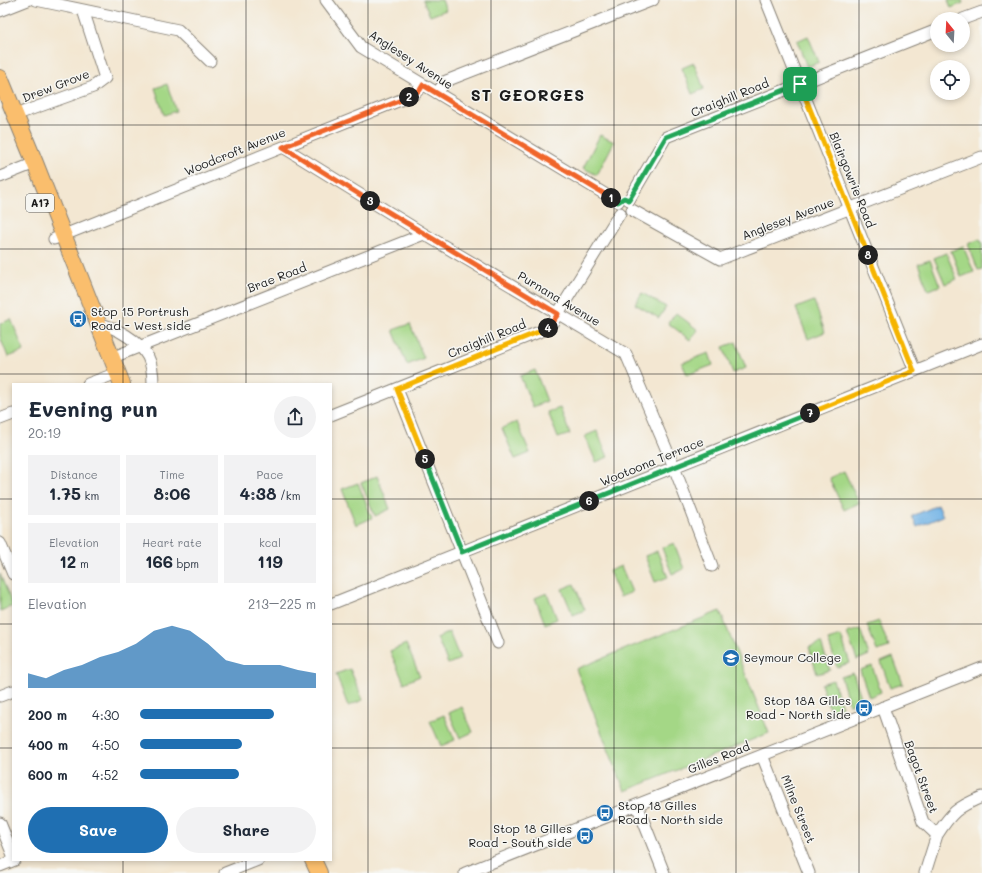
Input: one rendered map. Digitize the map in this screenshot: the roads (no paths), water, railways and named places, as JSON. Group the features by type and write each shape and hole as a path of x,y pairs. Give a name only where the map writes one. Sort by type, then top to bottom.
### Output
{"highway":[{"name":"A17","path":"0,78 15,115 30,165 114,381"},
{"name":"A17","path":"0,103 30,165"},
{"name":"A17","path":"58,237 97,323 111,358 114,381"},
{"path":"302,861 307,873"},
{"path":"313,861 319,873"}],"street":[{"path":"0,11 28,0"},
{"path":"36,0 178,30 210,61"},
{"name":"Anglesey Avenue","path":"326,0 362,47 619,208"},
{"path":"437,93 446,82 653,0"},
{"name":"Blairgowrie Road","path":"766,0 914,371"},
{"name":"Drew Grove","path":"15,115 93,87 105,78 83,10"},
{"path":"970,16 982,12"},
{"name":"Craighill Road","path":"631,205 666,137 930,33"},
{"name":"Woodcroft Avenue","path":"58,237 413,95 423,85"},
{"name":"Purnana Avenue","path":"283,147 424,234 626,354 674,467 712,566"},
{"name":"Anglesey Avenue","path":"631,205 720,259 982,157"},
{"path":"0,177 30,165"},
{"path":"619,208 624,198 631,205"},
{"name":"Craighill Road","path":"332,415 549,328 619,208"},
{"name":"Brae Road","path":"111,358 424,234"},
{"path":"97,323 108,325 139,346 149,361 153,383"},
{"name":"Wootoona Terrace","path":"332,604 982,344"},
{"path":"97,383 114,381"},
{"path":"397,389 498,644"},
{"path":"0,419 12,414"},
{"path":"0,542 3,560 12,573"},
{"name":"Gilles Road","path":"465,873 982,668"},
{"path":"0,696 12,691"},
{"name":"Bagot Street","path":"883,707 923,822 937,835"},
{"name":"Milne Street","path":"762,755 809,873"},
{"path":"925,873 937,835 949,817 963,804 982,797"},
{"path":"637,805 664,873"},
{"path":"0,823 12,853"},
{"path":"0,866 12,861"},
{"path":"225,873 255,861"}],"water":[{"path":"938,505 943,516 917,527 912,516"}],"place":[{"name":"Stop 15 Portrush Road - West side","path":"78,319"},
{"name":"Seymour College","path":"731,658"},
{"name":"Stop 18A Gilles Road - North side","path":"864,708"},
{"name":"Stop 18 Gilles Road - North side","path":"605,813"},
{"name":"Stop 18 Gilles Road - South side","path":"585,836"}],"district":[{"name":"ST GEORGES","path":"528,95"}]}
